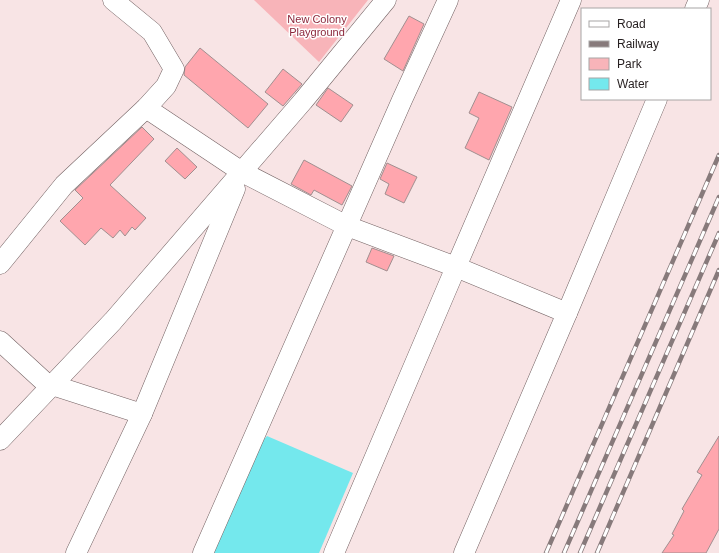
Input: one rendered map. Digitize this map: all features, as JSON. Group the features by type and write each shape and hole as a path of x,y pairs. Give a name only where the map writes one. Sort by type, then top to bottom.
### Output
{"street":[{"path":"0,264 64,185 146,108 166,86 174,69 152,32 114,0"},
{"path":"0,440 113,321 303,101 386,0"},
{"path":"203,553 402,100 448,0"},
{"path":"334,553 571,0"},
{"path":"464,553 657,100"},
{"path":"146,108 242,172 347,226 456,267 567,313"},
{"path":"76,553 142,414 242,172"},
{"path":"0,341 50,386 52,385 142,414"}],"green space":[{"name":"New Colony Playground","path":"254,0 368,0 319,62"}],"water":[{"path":"267,436 353,473 319,553 214,553 259,445"}],"building":[{"path":"409,16 424,24 403,71 384,59"},
{"path":"200,48 268,104 248,128 184,75 185,67"},
{"path":"283,69 302,84 283,106 265,92"},
{"path":"328,88 353,105 341,122 316,105"},
{"path":"479,92 512,107 489,160 465,148 479,118 469,113"},
{"path":"142,127 154,139 110,185 146,218 135,230 132,227 125,236 120,230 113,238 101,228 85,245 60,221 83,198 75,190"},
{"path":"177,148 197,167 185,179 165,161"},
{"path":"304,160 352,186 342,205 314,190 311,195 291,184"},
{"path":"387,163 417,177 404,203 385,194 389,184 380,179"},
{"path":"372,248 394,256 387,271 366,262"},
{"path":"719,436 719,529 706,553 662,553 674,535 672,534 684,511 682,509 702,475 697,472"}],"railway":[{"path":"546,553 719,155"},
{"path":"564,553 719,197"},
{"path":"580,553 719,233"},
{"path":"597,553 719,270"}]}
